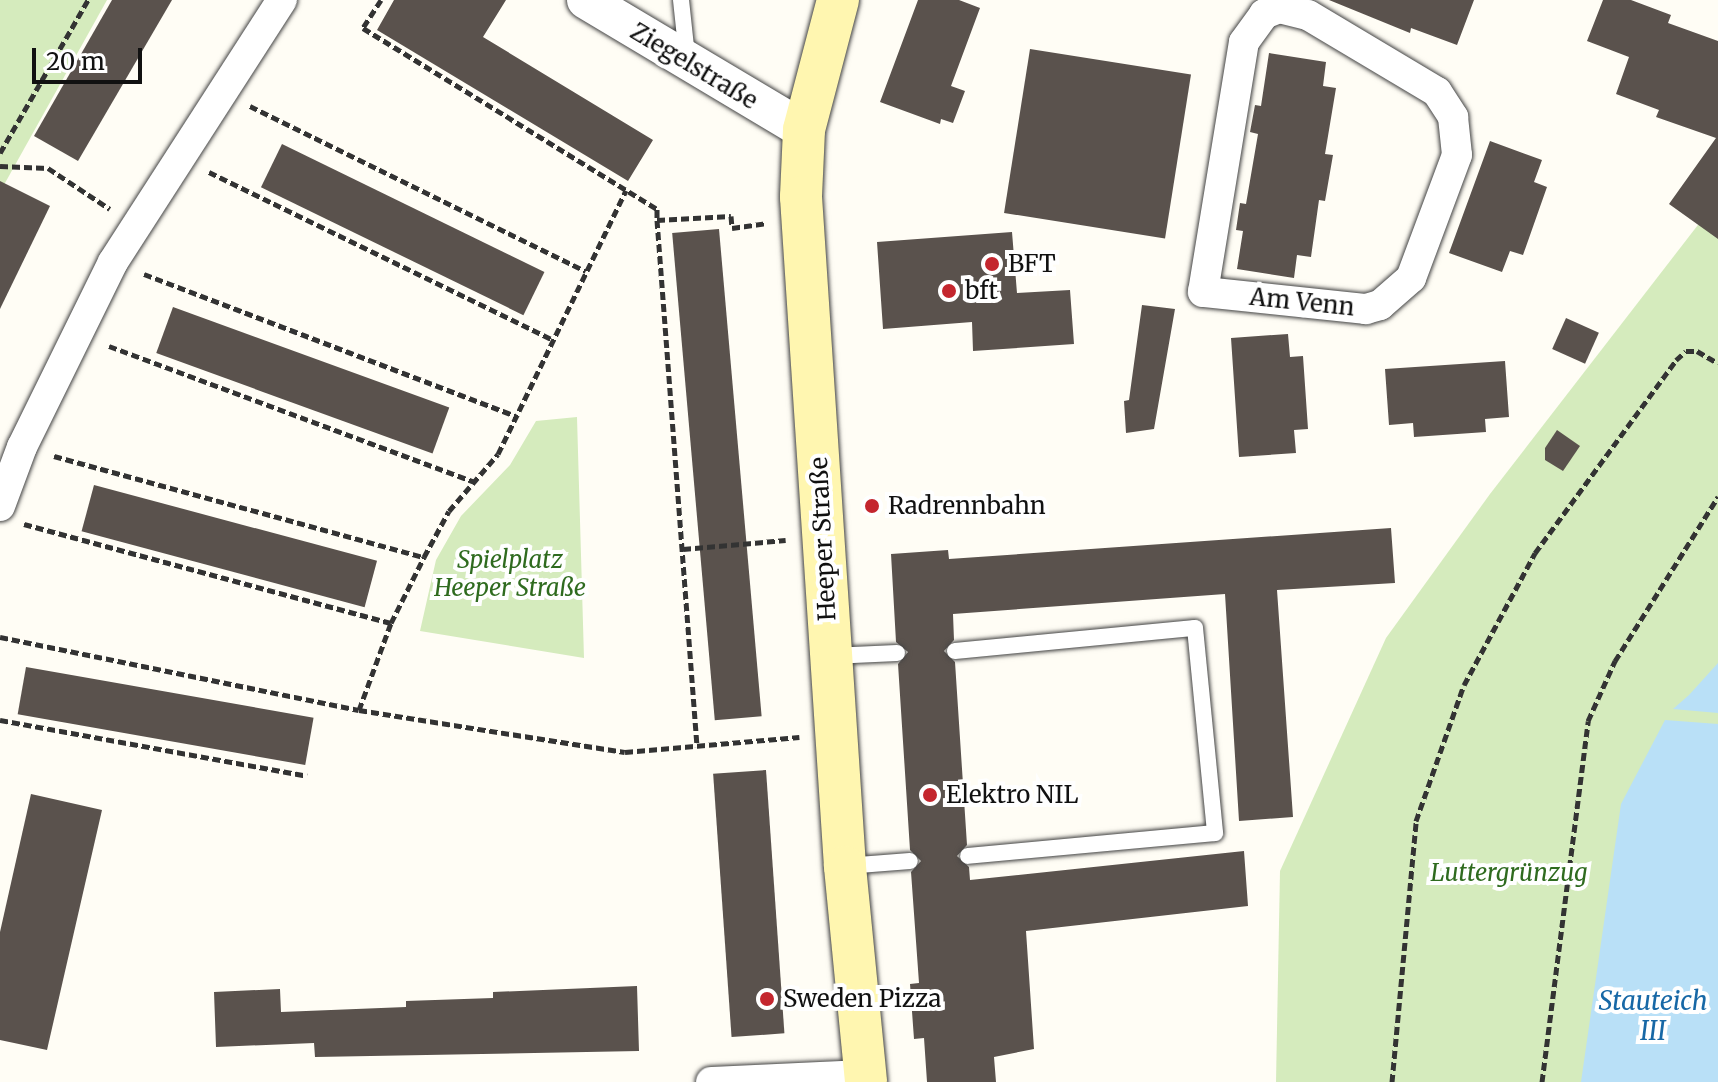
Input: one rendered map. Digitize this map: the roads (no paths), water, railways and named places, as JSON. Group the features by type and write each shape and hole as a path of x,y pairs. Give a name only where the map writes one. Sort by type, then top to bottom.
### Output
{"main road":[{"name":"Heeper Straße","path":"838,0 804,130 803,218 835,733 866,1079"}],"street":[{"path":"8,513 22,447 113,262 282,0"},
{"name":"Ziegelstraße","path":"586,0 804,130"},
{"name":"Am Venn","path":"1280,4 1308,15 1437,92 1453,117 1457,155 1411,278 1380,305 1366,309 1203,292 1244,42 1264,14 1280,4"},
{"path":"711,1082 866,1079"}],"lane":[{"path":"681,0 687,62"},
{"path":"955,651 1195,628 1215,833 968,856"},
{"path":"830,656 897,653"},
{"path":"845,867 910,861"}],"water":[{"path":"1718,663 1718,713 1673,709 1689,695"},
{"name":"Stauteich III","path":"1665,720 1718,724 1718,1082 1581,1082 1621,804"}],"place":[{"name":"BFT","path":"992,264"},
{"name":"bft","path":"949,291"},
{"name":"Radrennbahn","path":"872,506"},
{"name":"Elektro NIL","path":"930,795"},
{"name":"Sweden Pizza","path":"767,999"}],"park label":[{"name":"Spielplatz Heeper Straße","path":"510,574"},
{"name":"Luttergrünzug","path":"1509,873"}]}
